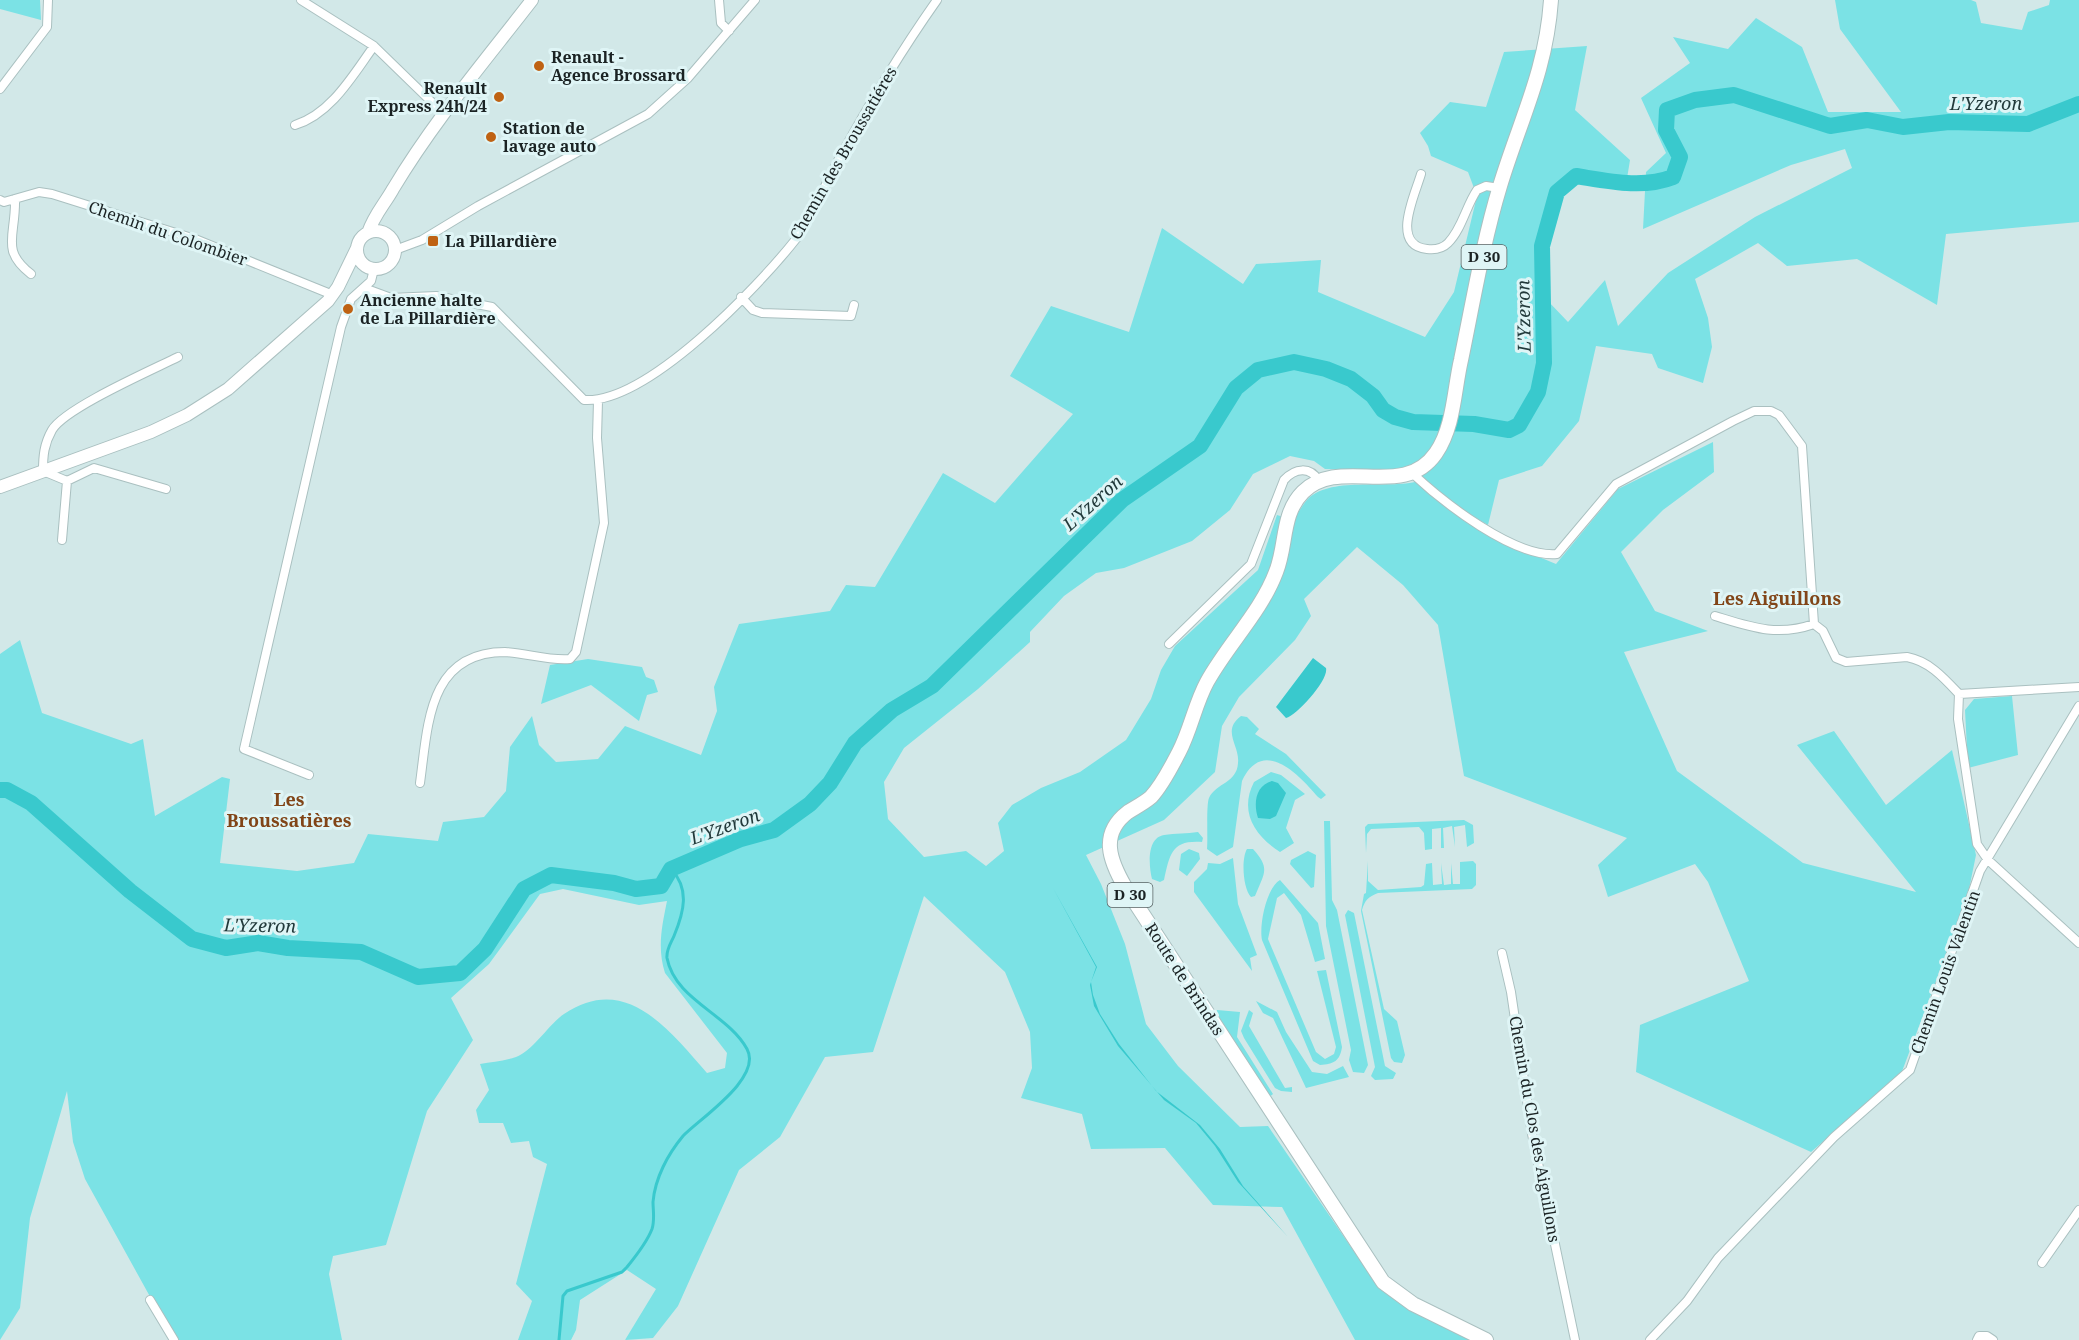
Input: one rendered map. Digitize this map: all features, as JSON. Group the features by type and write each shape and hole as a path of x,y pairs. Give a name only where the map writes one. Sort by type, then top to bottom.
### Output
{"main road":[{"path":"336,291 360,239 368,232 375,213 387,200 408,164 532,0"},
{"name":"D 30","path":"1413,474 1424,467 1437,452 1446,430 1500,188 1536,88 1549,30 1551,0"},
{"path":"385,233 384,216 387,200"},
{"path":"0,487 151,432 210,402 228,389 355,273 386,266 395,250 393,240 385,233 368,232"},
{"path":"357,248 360,259 371,268"},
{"name":"Route de Brindas","path":"1413,474 1398,478 1342,477 1319,482 1305,490 1293,504 1273,579 1265,596 1232,641 1206,684 1171,769 1150,798 1117,822 1108,846 1112,864 1125,887 1383,1282 1413,1304 1486,1340"}],"street":[{"path":"0,89 47,27 48,0"},
{"path":"301,0 374,46 444,114"},
{"path":"719,0 721,22 729,31"},
{"path":"395,250 422,240 478,206 648,114 688,78 755,0"},
{"name":"Chemin des Broussatiéres","path":"598,401 654,376 741,297 797,237 857,127 899,56 937,0"},
{"path":"296,125 310,121 343,90 374,46"},
{"path":"1421,174 1407,221 1407,234 1412,242 1423,249 1437,250 1448,243 1477,190 1486,186 1500,188"},
{"name":"Chemin du Colombier","path":"0,200 15,199 39,192 52,194 195,239 336,291"},
{"path":"15,199 14,212 3,247 4,255 16,267 30,274"},
{"path":"309,775 244,749 341,327 351,299 371,281 371,268"},
{"path":"364,288 391,298 436,296 492,307 584,400 598,401 597,438 604,523 576,652 570,659 560,660 517,653 493,653 471,658 454,670 439,687 433,704 420,783"},
{"path":"741,297 753,310 762,313 851,316 854,305"},
{"path":"166,489 94,468 67,481 43,471 43,452 53,428 89,403 178,357"},
{"path":"1413,474 1444,502 1490,532 1536,551 1557,554 1616,484 1754,411 1771,411 1779,415 1802,446 1814,624 1823,631 1839,662 1916,658 1937,672 1959,694 1958,719 1977,844 1988,860 2079,943"},
{"path":"1169,644 1251,564 1284,480 1291,472 1310,471 1319,482"},
{"path":"62,540 67,481"},
{"path":"1715,616 1756,629 1792,632 1814,624"},
{"path":"1959,694 2079,687"},
{"name":"Chemin Louis Valentin","path":"1650,1340 1687,1301 1718,1258 1834,1137 1910,1070 1980,871 2079,706"},
{"name":"Chemin du Clos des Aiguillons","path":"1502,953 1513,1002 1532,1134 1575,1340"},
{"path":"2042,1263 2079,1210"},
{"path":"150,1300 174,1340"},
{"path":"1977,1340 1979,1336 1987,1336 1993,1340"}],"shaded area":[{"path":"0,0 40,0 41,20 0,9"},
{"path":"1835,0 1971,0 1976,2 1981,23 2022,30 2028,12 2049,5 2050,0 2079,0 2079,222 1946,234 1937,305 1857,259 1787,266 1758,243 1695,279 1708,318 1712,347 1703,383 1658,368 1652,354 1596,346 1579,421 1542,466 1499,480 1488,525 1445,500 1421,479 1391,471 1325,469 1314,461 1290,456 1253,474 1230,510 1192,541 1124,568 1096,573 1064,596 1030,632 1030,642 978,689 904,748 884,782 888,819 924,857 966,851 986,866 1004,851 998,823 1012,805 1041,788 1080,772 1126,740 1151,699 1161,670 1175,646 1258,570 1277,515 1293,520 1306,501 1316,493 1328,488 1419,481 1443,504 1486,535 1556,564 1618,489 1713,442 1714,472 1663,510 1621,552 1655,611 1708,631 1624,652 1677,771 1803,863 1916,892 1797,745 1834,731 1886,805 1952,750 1976,855 1967,899 1901,1074 1811,1152 1636,1072 1640,1025 1749,981 1708,882 1695,864 1608,897 1598,865 1627,838 1464,776 1438,625 1403,585 1357,547 1304,599 1311,616 1295,640 1239,697 1222,726 1215,772 1164,820 1086,855 1101,884 1125,944 1146,1024 1178,1066 1240,1127 1268,1126 1377,1285 1470,1340 1355,1340 1282,1207 1213,1205 1165,1148 1091,1149 1082,1114 1021,1098 1032,1068 1030,1032 1005,972 924,896 873,1052 825,1057 780,1137 739,1170 678,1306 653,1338 625,1340 656,1289 627,1270 580,1300 576,1330 571,1340 518,1340 532,1301 516,1284 547,1164 533,1157 529,1141 511,1143 503,1123 479,1123 476,1110 489,1090 480,1064 507,1060 522,1054 564,1014 586,1003 607,999 626,1003 661,1024 707,1073 725,1068 727,1053 665,973 661,946 667,901 639,905 563,889 540,894 489,964 451,998 473,1040 427,1111 386,1245 333,1256 329,1274 342,1340 174,1340 85,1179 73,1142 67,1091 30,1218 20,1308 0,1340 0,654 20,640 42,713 131,744 143,739 155,816 222,777 230,779 220,863 297,871 354,863 368,834 438,841 443,822 484,817 506,791 510,747 532,716 539,745 556,762 598,759 625,726 701,755 717,711 714,687 739,624 830,611 846,585 875,587 943,473 995,503 1073,414 1010,376 1051,306 1129,332 1162,228 1243,284 1256,264 1321,260 1318,292 1425,337 1454,292 1477,196 1468,172 1431,156 1420,133 1450,102 1486,107 1504,52 1587,46 1575,110 1630,160 1625,191 1578,181 1561,194 1548,244 1547,300 1568,322 1605,280 1618,326 1668,273 1755,217 1852,168 1845,149 1791,165 1643,229 1646,172 1666,153 1641,98 1690,63 1673,37 1728,49 1756,18 1802,47 1828,112 1901,112 1840,29"},
{"path":"1313,658 1326,668 1323,680 1304,704 1286,718 1276,707"},
{"path":"588,659 642,667 646,677 654,680 658,692 647,695 639,721 591,685 541,704 550,665"},
{"path":"2012,696 2018,755 1968,768 1965,710 1974,699"},
{"path":"1241,716 1247,717 1259,729 1255,734 1286,754 1326,795 1321,799 1318,797 1291,770 1281,764 1270,760 1260,761 1251,768 1242,781 1233,847 1217,856 1207,849 1208,802 1212,793 1230,779 1237,770 1238,756 1232,727"},
{"path":"1271,772 1281,775 1305,794 1295,800 1286,828 1294,843 1280,852 1256,830 1249,812 1248,803 1254,782"},
{"path":"1272,781 1278,783 1286,793 1276,816 1270,819 1258,818 1257,795 1262,786"},
{"path":"1464,820 1473,825 1474,843 1467,847 1465,825 1454,827 1455,847 1452,826 1443,828 1444,848 1441,848 1441,828 1432,829 1432,849 1425,850 1424,833 1419,827 1371,829 1367,834 1366,853 1365,827 1368,824"},
{"path":"1324,821 1330,821 1332,900 1337,910 1368,1065 1364,1073 1353,1072 1349,1060 1351,1050 1326,926"},
{"path":"1198,832 1203,838 1202,842 1184,843 1178,846 1168,862 1164,880 1160,882 1152,879 1150,854 1154,841 1168,834"},
{"path":"1189,849 1199,853 1200,859 1187,876 1179,870 1181,854"},
{"path":"1247,849 1253,849 1264,867 1255,896 1251,897 1246,888 1244,874"},
{"path":"1308,851 1316,855 1314,887 1311,888 1290,864 1291,860"},
{"path":"1233,858 1238,904 1257,955 1250,958 1252,971 1194,892 1194,882 1207,869 1208,863 1220,864"},
{"path":"1368,861 1368,881 1378,890 1421,887 1424,885 1426,864 1432,863 1433,885 1442,884 1441,863 1444,885 1451,884 1451,863 1453,884 1460,884 1460,862 1473,861 1476,864 1476,885 1472,889 1378,893 1367,899 1363,907 1384,1009 1397,1021 1405,1055 1402,1063 1394,1062 1391,1058 1361,911 1366,893"},
{"path":"1280,880 1318,923 1325,959 1315,962 1301,915 1284,893 1277,898 1268,939 1316,1052 1325,1059 1334,1054 1336,1047 1317,971 1326,970 1342,1047 1338,1059 1329,1064 1320,1065 1313,1061 1262,940 1267,899 1275,884"},
{"path":"1053,888 1097,967 1091,982 1096,967"},
{"path":"1348,910 1354,913 1385,1066 1396,1073 1393,1079 1375,1080 1371,1076 1375,1067 1345,915"},
{"path":"1091,982 1100,1014 1119,1044 1152,1086 1118,1046 1094,1006"},
{"path":"1256,1001 1277,1012 1286,1032 1312,1072 1327,1074 1343,1066 1349,1077 1306,1088 1273,1018 1263,1013"},
{"path":"1217,1010 1240,1012 1237,1037 1273,1094 1268,1098 1215,1017"},
{"path":"1249,1010 1253,1013 1249,1026 1285,1088 1292,1087 1292,1092 1275,1088 1244,1038 1241,1031"},
{"path":"1157,1092 1200,1125 1220,1149 1243,1186 1288,1237 1238,1182 1215,1146 1196,1123 1164,1100"}],"waterway":[{"name":"L'Yzeron","path":"0,790 7,790 31,803 130,891 192,939 226,948 258,943 288,948 361,952 418,977 460,973 485,949 524,889 551,875 614,883 636,889 661,886 671,869 741,839 774,830 810,804 830,783 855,743 892,710 932,686 1122,500 1200,446 1236,388 1258,370 1294,362 1326,369 1351,379 1373,396 1383,410 1395,417 1413,422 1474,424 1509,430 1519,425 1538,392 1544,363 1542,246 1557,192 1576,176 1613,182 1638,183 1662,181 1673,177 1680,157 1666,130 1667,110 1695,100 1734,95 1830,126 1867,120 1903,127 1949,122 2028,124 2079,104"},
{"path":"559,1340 563,1296 567,1291 622,1272 630,1263 652,1229 654,1193 667,1158 683,1136 738,1085 750,1060 747,1049 738,1037 691,996 672,973 667,952 678,927 683,893 671,869"}],"place":[{"name":"Renault - Agence Brossard","path":"539,66"},
{"name":"Renault Express 24h/24","path":"499,97"},
{"name":"Station de lavage auto","path":"491,137"},
{"name":"La Pillardière","path":"433,241"},
{"name":"Ancienne halte de La Pillardière","path":"348,309"}],"district":[{"name":"Les Aiguillons","path":"1777,599"},
{"name":"Les Broussatières","path":"289,810"}]}
